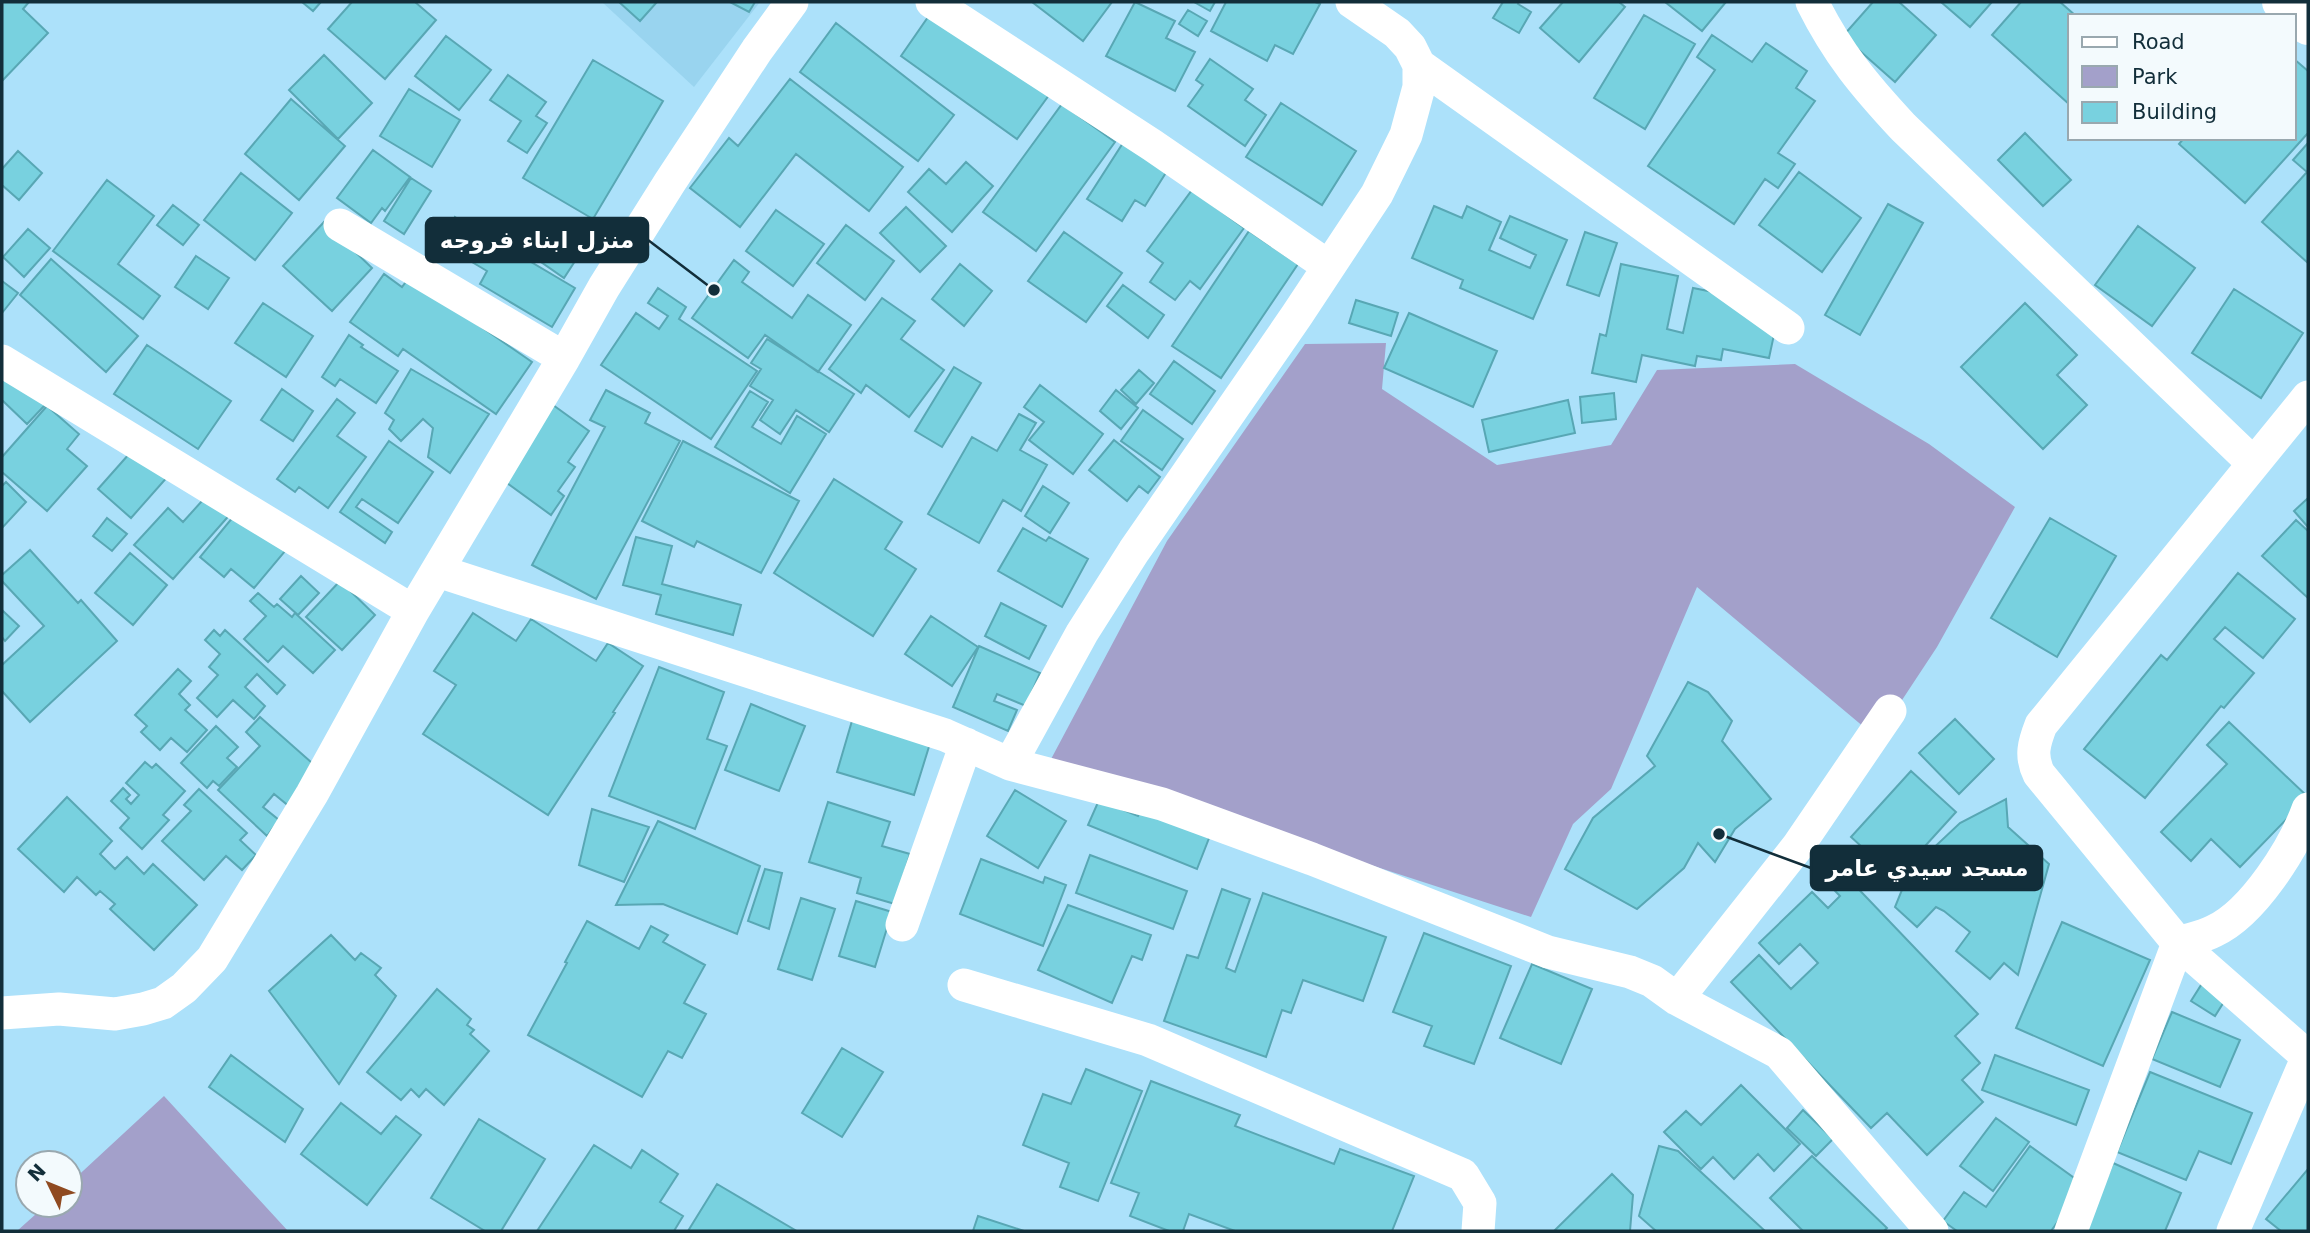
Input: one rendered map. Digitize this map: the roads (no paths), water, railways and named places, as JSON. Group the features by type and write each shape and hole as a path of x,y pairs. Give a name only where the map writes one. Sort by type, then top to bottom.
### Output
{"street":[{"path":"2,1013 60,1009 115,1014 163,1003 184,988 212,959 312,794 412,611 604,287 757,50 792,2"},
{"path":"932,2 1152,145 1328,266"},
{"path":"1010,764 1082,633 1126,563 1297,316 1377,194 1406,135 1419,88 1419,65 1410,47 1397,33 1352,2"},
{"path":"1812,2 1830,38 1860,80 1903,127 2253,463"},
{"path":"2281,2 2294,14"},
{"path":"1419,65 1788,328"},
{"path":"340,225 564,358"},
{"path":"2,361 412,611"},
{"path":"2233,1231 2308,1057 2178,943 2039,774 2034,764 2033,750 2041,725 2308,397"},
{"path":"438,571 945,735 1010,764 1162,804 1312,859 1548,952 1630,972 1652,981 1677,999 1779,1054 1932,1231"},
{"path":"1677,999 1798,846 1890,711"},
{"path":"902,925 966,744"},
{"path":"2178,943 2215,931 2239,914 2272,876 2301,829 2308,809"},
{"path":"2071,1231 2178,943"},
{"path":"964,985 1148,1040 1463,1175 1480,1203 1478,1231"}],"place":[{"name":"منزل ابناء فروجه","path":"714,290"},
{"name":"مسجد سيدي عامر","path":"1719,834"}]}
